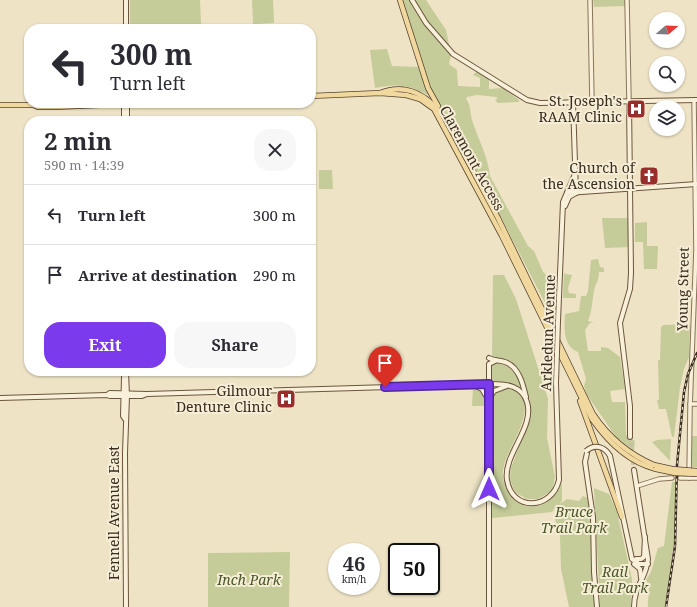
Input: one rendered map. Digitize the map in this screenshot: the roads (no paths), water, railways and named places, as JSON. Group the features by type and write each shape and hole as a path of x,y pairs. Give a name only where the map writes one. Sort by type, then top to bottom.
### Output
{"main road":[{"path":"126,0 126,24"},
{"path":"400,0 428,88 446,120"},
{"path":"412,0 426,23 452,54 528,101 540,103 695,100"},
{"name":"Claremont Access","path":"380,93 387,90 417,93 430,100 446,120 498,218 593,414 606,431 620,445 655,467 697,470"},
{"path":"316,96 380,93"},
{"name":"Claremont Access","path":"380,93 414,96 424,101 436,112 502,236 587,411 603,434 630,458 675,473 697,474"},
{"path":"630,101 631,277 630,289 620,323 630,406 630,437"},
{"path":"573,102 576,193"},
{"path":"0,105 24,104"},
{"name":"Arkledun Avenue","path":"489,358 507,363 516,370 521,381 527,401 528,419 507,469 509,488 519,499 527,503 538,503 554,493 557,487 559,475 556,383 564,200 575,174"},
{"path":"567,193 696,184"},
{"path":"564,208 568,198 576,193"},
{"path":"489,607 488,401 489,364 495,360"},
{"path":"566,366 622,517"},
{"name":"Fennell Avenue East","path":"124,376 126,607"},
{"path":"0,398 107,395 110,393 142,396 147,394 489,384 509,385 520,391 527,401"},
{"path":"471,385 481,388 488,401"},
{"path":"488,401 494,391 509,385"},
{"path":"597,607 594,572 593,517 585,460 587,452 592,449 604,451 609,457 630,549 635,562 642,565 648,564"},
{"path":"634,470 648,554 648,564 634,594 634,607"},
{"path":"636,559 641,559 644,557 645,537"},
{"path":"630,549 636,559 648,564"},
{"path":"630,549 630,558 640,569 642,579"}],"street":[{"path":"590,0 592,102"},
{"path":"627,0 630,101"},
{"name":"Young Street","path":"690,478 690,404 695,268 695,100"},
{"path":"690,404 697,404"},
{"path":"637,486 660,479 672,478"},
{"path":"680,478 697,478"}],"tunnel":[{"path":"630,437 634,470"}],"railway":[{"path":"666,607 675,546 677,465 684,392 688,374 697,353"}],"place":[{"name":"St. Joseph's RAAM Clinic","path":"636,109"},
{"name":"Church of the Ascension","path":"649,176"},
{"name":"Gilmour Denture Clinic","path":"286,399"}],"park label":[{"name":"Bruce Trail Park","path":"574,520"},
{"name":"Inch Park","path":"249,580"},
{"name":"Rail Trail Park","path":"615,580"}]}
